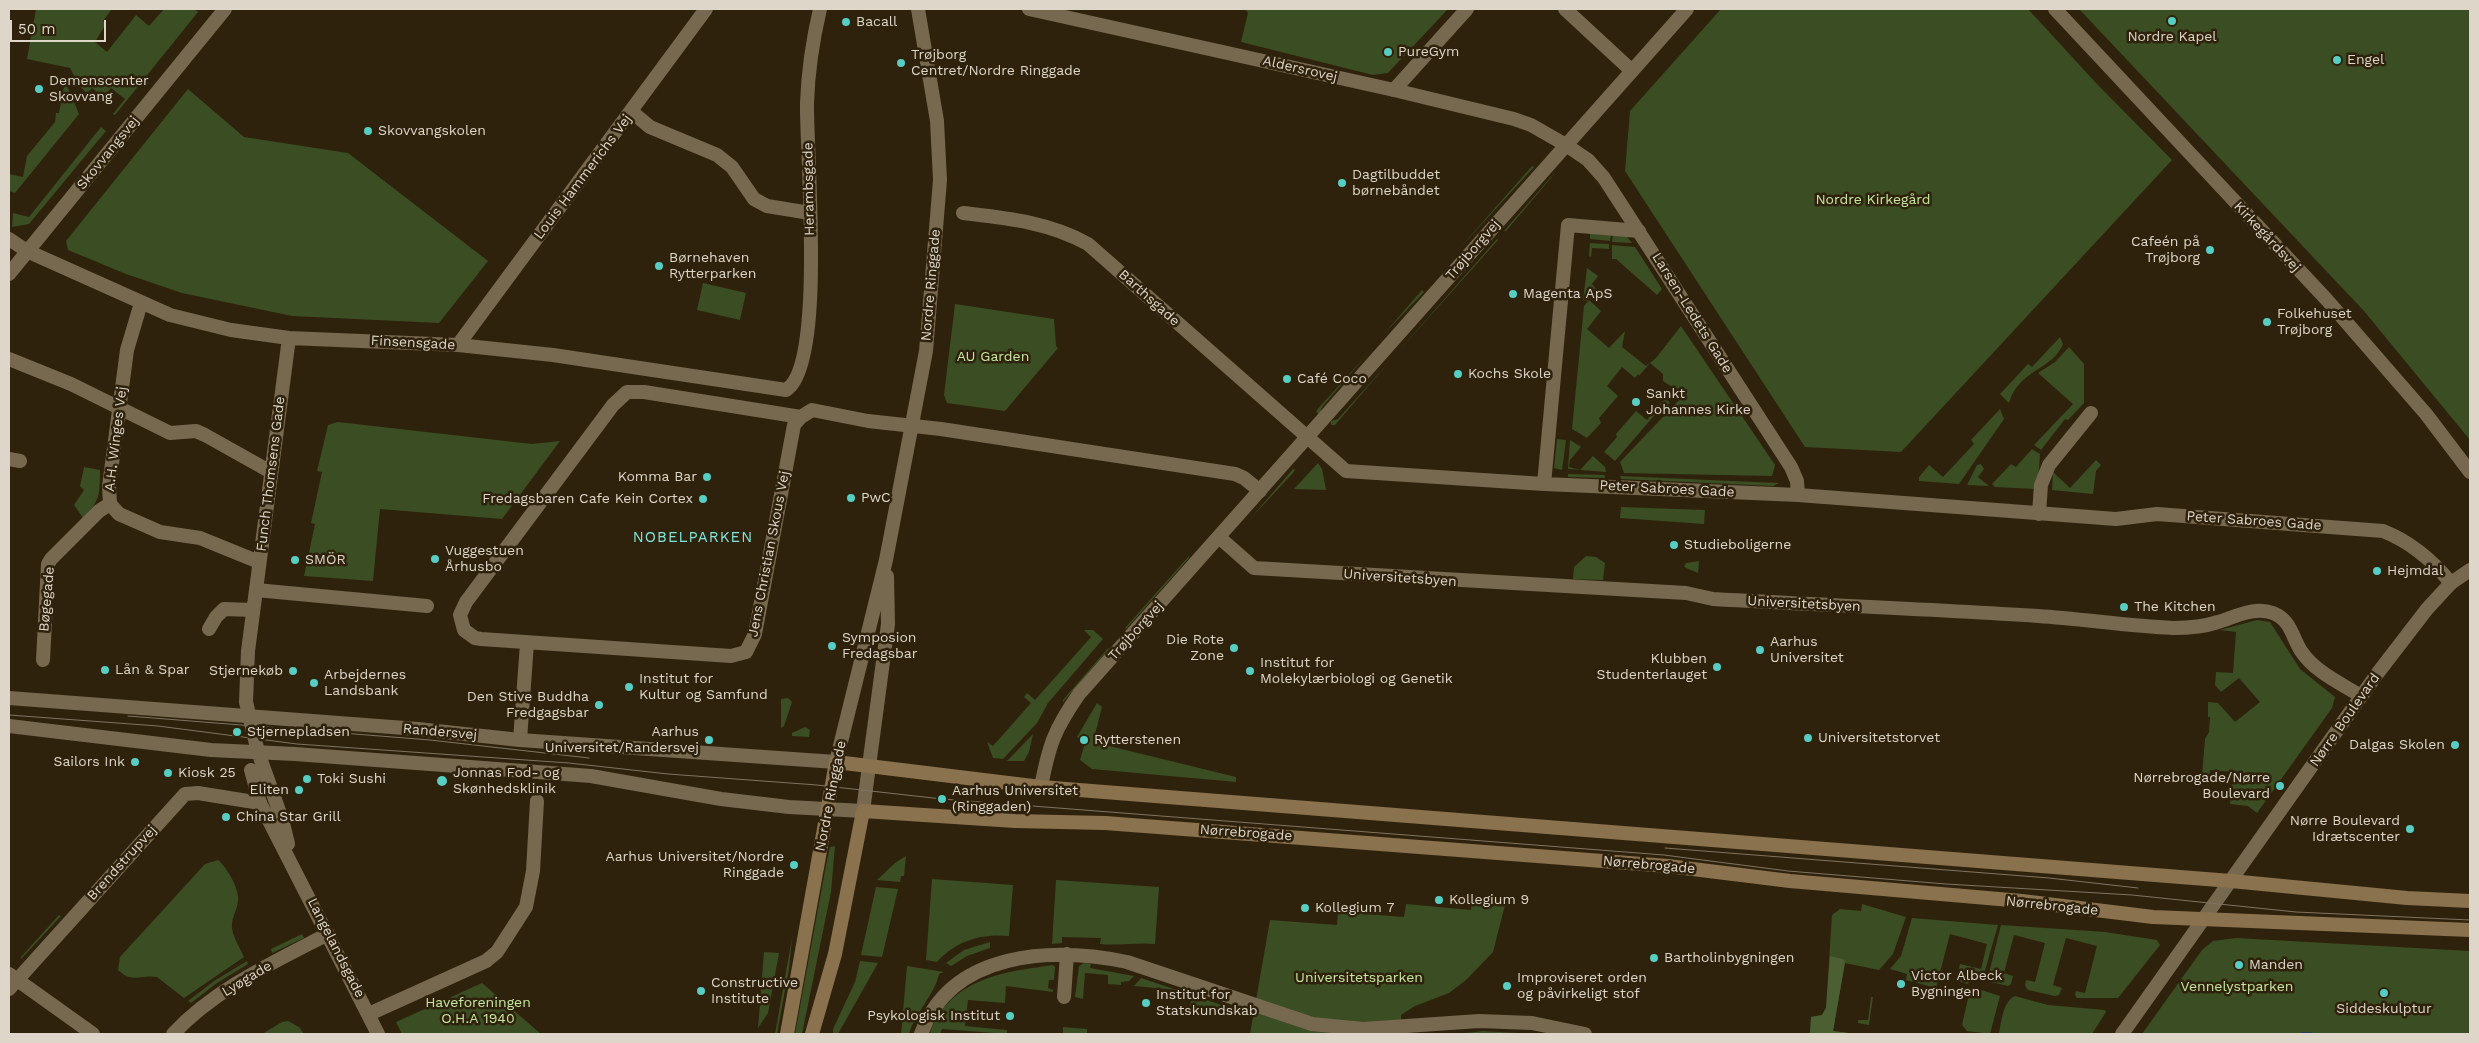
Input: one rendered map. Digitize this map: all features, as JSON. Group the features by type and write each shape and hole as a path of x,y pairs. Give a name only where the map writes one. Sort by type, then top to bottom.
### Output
{"main road":[{"name":"Randersvej","path":"836,762 871,765"},
{"name":"Nordre Ringgade","path":"787,1034 836,762"},
{"name":"Nørrebrogade","path":"871,765 1041,787 2231,880 2407,898 2470,901"},
{"name":"Nørrebrogade","path":"863,811 1015,822 1105,823 1640,864 1790,881 2022,901 2203,921 2470,930"},
{"name":"Nordre Ringgade","path":"812,1034 835,954 863,811"}],"street":[{"name":"Skovvangsvej","path":"9,274 225,9"},
{"name":"Louis Hammerichs Vej","path":"458,345 632,112 706,9"},
{"name":"Herambsgade","path":"800,370 807,330 811,285 807,102 820,9"},
{"name":"Nordre Ringgade","path":"836,762 886,560 926,351 940,180 937,120 918,9"},
{"name":"Aldersrovej","path":"1029,9 1060,12 1514,119 1531,125 1566,145"},
{"path":"1394,90 1467,9"},
{"path":"1564,9 1632,70"},
{"name":"Trøjborgvej","path":"1041,787 1048,748 1065,714 1079,694 1220,538 1687,9"},
{"name":"Kirkegårdsvej","path":"2055,9 2327,300 2432,422 2470,472"},
{"path":"632,112 650,127 717,154 732,167 754,200 767,206 810,213"},
{"name":"Larsen-Ledets Gade","path":"1566,145 1588,160 1597,169 1639,231 1791,467 1797,481 1798,495"},
{"name":"Barthsgade","path":"963,213 1027,221 1063,232 1088,244 1307,438"},
{"path":"1544,484 1568,226 1639,231"},
{"name":"Finsensgade","path":"9,239 27,251 170,315 231,330 289,338 458,345 598,360 781,390 793,385 800,370"},
{"name":"A.H. Winges Vej","path":"141,303 127,350 110,486 110,504 119,514 160,532 174,536 200,538 259,562"},
{"name":"Funch Thomsens Gade","path":"258,752 248,716 246,686 253,610 289,338"},
{"path":"9,359 71,384 120,410 170,433 196,431 206,435 271,472"},
{"name":"Jens Christian Skous Vej","path":"801,417 635,391 627,392 618,398 462,608 460,615 464,630 475,638 527,643 731,656 746,652 755,634 794,425 801,417 812,410 868,421 913,426"},
{"path":"2039,514 2041,485 2049,465 2091,413"},
{"path":"913,426 1235,474 1244,478 1260,491"},
{"name":"Peter Sabroes Gade","path":"1307,438 1346,471 1544,484 1798,495 2116,519 2157,514 2382,531 2402,538 2416,547 2451,583"},
{"name":"Bøgegade","path":"43,660 48,564 99,511 110,504"},
{"name":"Universitetsbyen","path":"1220,538 1254,568 1686,593 1712,599 2037,616 2167,628 2191,628 2217,623 2252,611 2273,612 2292,629 2300,650 2313,666 2360,696"},
{"name":"Nordre Ringgade","path":"863,811 871,765 888,624 886,560"},
{"name":"Nørre Boulevard","path":"2122,1034 2360,696 2451,583 2470,570"},
{"path":"256,590 426,606"},
{"path":"209,629 216,617 224,609 253,610"},
{"path":"520,740 527,643"},
{"name":"Randersvej","path":"9,698 248,716 520,740 836,762"},
{"path":"9,726 211,750 591,776 721,799 828,809"},
{"name":"Langelandsgade","path":"258,752 282,818 292,862"},
{"name":"Langelandsgade","path":"251,770 260,803 292,862 378,1034"},
{"name":"Brendstrupvej","path":"11,981 185,794 198,794 260,803"},
{"path":"369,1014 486,961 497,952 526,907 533,871 537,801"},
{"name":"Nørrebrogade","path":"828,809 863,811"},
{"name":"Lyøgade","path":"173,1034 225,991 255,972 328,934"},
{"path":"1064,997 1067,954"},
{"path":"921,1034 934,1010 968,976 998,963 1067,954 1097,956 1128,962 1312,1024 1363,1029 1479,1021 1532,1023 1585,1034"},
{"path":"11,981 93,1034"}],"green space":[{"path":"36,9 112,9 103,21 106,24 95,42 107,52 136,15 149,26 164,9 194,9 198,12 115,115 113,114 125,99 111,88 103,97 92,88 87,94 79,85 70,68 27,59"},
{"path":"1245,9 1448,9 1388,73 1373,75 1241,42 1248,13"},
{"name":"Nordre Kirkegård","path":"1721,9 2028,9 2096,83 2172,160 1901,452 1805,447 1625,171 1630,111"},
{"path":"2079,9 2470,9 2470,440 2364,311"},
{"path":"65,81 79,114 15,193 9,191 9,174 23,177 27,156 55,122 56,113 59,113"},
{"path":"188,89 244,137 348,153 488,261 439,323 292,316 182,293 126,274 68,250 66,241"},
{"path":"101,127 106,131 29,224 12,227 13,213 29,217"},
{"path":"1532,166 1534,167 1458,250"},
{"path":"1556,172 1506,231 1504,231 1551,177"},
{"path":"1622,231 1632,243 1612,242 1613,234"},
{"path":"1590,232 1611,233 1610,241 1590,239"},
{"path":"1497,239 1498,240 1397,353"},
{"path":"1590,243 1609,244 1609,249 1592,248 1591,257 1589,256"},
{"path":"1612,245 1635,247 1662,289 1657,295 1616,259 1612,259"},
{"path":"1587,268 1598,276 1592,284 1596,289 1587,301 1583,300"},
{"path":"703,283 746,293 740,320 697,310"},
{"path":"1422,290 1424,292 1383,335"},
{"path":"1589,300 1601,311 1587,329 1609,348 1625,331 1622,347 1646,366 1656,358 1681,326 1775,465 1772,476 1624,473 1620,462 1680,399 1675,389 1663,381 1663,374 1650,363 1635,378 1622,367 1607,386 1618,396 1599,418 1601,423 1587,438 1572,429 1584,306"},
{"name":"AU Garden","path":"955,304 1054,319 1056,346 1058,348 1005,411 947,403 944,395"},
{"path":"2060,337 2063,344 2058,353 2020,383 2009,403 2000,394 2028,364 2032,367"},
{"path":"2069,347 2084,364 2084,403 2068,420 2065,419 2041,450 2034,445 2073,404 2038,373 2055,362"},
{"path":"1370,351 1322,407 1319,415 1316,411"},
{"path":"1388,363 1335,425 1331,425 1331,421 1338,419"},
{"path":"1665,398 1670,403 1659,410 1615,461 1604,452 1617,437 1616,434 1636,411 1647,420"},
{"path":"2000,409 2004,419 1959,484 1919,481 1919,477 1929,465 1943,477 1974,444 1971,440"},
{"path":"338,422 532,444 560,441 502,519 380,509 373,581 304,576 315,524 311,523 322,472 317,471 328,425"},
{"path":"1557,439 1566,440 1562,470 1554,468"},
{"path":"1570,440 1581,447 1570,460 1569,467 1580,470 1568,469"},
{"path":"2032,449 2040,454 2038,484 2035,489 1995,487 1992,484 2011,464 2016,467"},
{"path":"1593,456 1605,467 1606,472 1580,470"},
{"path":"2096,460 2101,465 2096,471 2093,494 2052,490 2053,472 2070,488"},
{"path":"1318,463 1322,469 1326,490 1294,489"},
{"path":"1981,464 1984,469 1978,477 1989,486 1967,485 1977,465"},
{"path":"84,467 100,470 100,478 96,502 83,518 74,505 84,490 80,486"},
{"path":"1295,469 1293,473 1250,519"},
{"path":"1568,474 1604,475 1605,478 1568,477"},
{"path":"1620,476 1779,483 1773,486 1621,479"},
{"path":"1621,507 1705,510 1704,524 1620,518"},
{"path":"1189,556 1189,558 1126,629 1125,628"},
{"path":"1586,556 1596,557 1605,563 1603,580 1573,579 1574,567"},
{"path":"1699,561 1698,573 1684,567 1686,563"},
{"path":"2257,620 2270,622 2300,669 2335,697 2332,708 2257,813 2248,806 2230,804 2233,772 2210,770 2209,780 2202,776 2205,739 2209,732 2208,702 2218,703 2235,722 2260,702 2239,678 2221,692 2215,685 2216,672 2233,673 2236,632 2220,630"},
{"path":"1084,630 1093,630 1103,639 1048,703 1037,723 1003,759 993,758 987,742 993,746 1031,703 1024,697 1027,693 1035,700 1091,637"},
{"path":"1109,647 1108,650 1063,702 1063,700"},
{"path":"788,698 792,702 784,726 781,728 781,699"},
{"path":"1097,703 1102,707 1093,742 1236,777 1236,782 1092,769 1080,760 1085,743 1077,737"},
{"path":"805,727 810,730 809,737 792,736 792,733"},
{"path":"1033,734 1029,752 1024,761 1007,761"},
{"path":"835,846 831,892 802,1034 795,1034 826,865 830,847"},
{"path":"906,856 904,876 901,876 900,882 877,880 895,863"},
{"path":"218,860 229,873 237,891 238,901 232,921 232,928 244,957 184,998 157,977 132,978 118,970 120,957 205,864"},
{"path":"932,879 1013,885 1009,936 979,937 952,949 937,962 926,960"},
{"path":"1056,880 1159,887 1155,944 1100,944 1101,938 1062,937 1062,943 1052,944"},
{"path":"876,887 898,889 882,957 861,955"},
{"name":"Universitetsparken","path":"1472,895 1500,897 1506,901 1493,952 1466,980 1449,993 1415,1006 1401,1015 1401,1034 1250,1034 1270,920 1337,925 1338,912 1404,917 1406,904 1471,910"},
{"path":"1862,904 1906,917 1893,954 1879,970 1845,963 1833,1031 1856,1034 1810,1034 1811,1017 1822,1015 1826,1008 1832,915 1840,909 1861,911"},
{"path":"59,915 61,916 21,959 21,957"},
{"path":"1912,918 1998,925 1982,981 1974,980 1967,984 1956,980 1960,964 1981,969 1987,944 1950,934 1936,988 1906,980 1907,974 1890,969 1901,956"},
{"path":"2001,925 2105,932 2157,940 2160,945 2118,998 2077,998 2075,995 2076,991 2085,993 2097,946 2066,938 2053,985 2062,988 2059,995 2055,996 2028,990 2025,986 2026,980 2035,982 2045,943 2014,935 2004,973 2013,976 2011,984 2008,986 1987,981"},
{"path":"302,934 304,938 272,953 271,949"},
{"path":"792,938 789,969 777,1034 775,1034"},
{"name":"Vennelystparken","path":"2236,938 2470,951 2470,1034 2142,1034 2202,950 2213,941"},
{"path":"990,942 990,948 967,956 951,966 946,963 964,950"},
{"path":"764,952 779,953 768,1013 758,1028"},
{"path":"1830,956 1843,959 1845,962 1833,1031 1856,1034 1810,1034 1811,1017 1822,1015 1826,1008"},
{"path":"247,961 248,964 217,983 191,1003 188,1001 214,981"},
{"path":"860,961 878,963 838,1034 833,1034 833,1029 855,982"},
{"path":"1084,963 1091,964 1090,968 1134,976 1129,981 1121,982 1121,985 1108,984 1108,975 1085,973 1083,999 1075,997 1079,966"},
{"path":"1053,965 1055,967 1054,980 1049,980 1048,988 1053,990 1053,992 1006,986 1005,1003 968,1000 965,1026 1007,1030 1007,1034 942,1029 940,1034 932,1034 930,1032 940,1014 951,1000 965,989 998,975"},
{"path":"907,966 944,972 939,974 937,982 909,1034 901,1034"},
{"path":"1141,978 1177,990 1134,986"},
{"name":"Haveforeningen O.H.A 1940","path":"482,983 541,1034 402,1034 396,1022"},
{"path":"1978,989 2000,996 1990,1034 1967,1031 1962,1025 1969,994"},
{"path":"1192,995 1227,1007 1227,1009 1190,1006"},
{"path":"2015,996 2048,1005 2105,1010 2106,1012 2092,1034 1999,1034 2005,1007"},
{"path":"1871,997 1873,997 1869,1025 1858,1023 1858,1020 1868,1020"},
{"path":"288,1021 299,1027 304,1034 262,1034 282,1022"},
{"path":"1063,1027 1087,1029 1087,1034 1063,1034"},
{"path":"1483,1031 1535,1034 1457,1034"}],"waterway":[{"path":"2302,1034 2311,1034"}],"tram line":[{"path":"9,715 158,726 297,744 569,763 668,774 817,785 942,799 1664,855 1788,871 1946,884 2132,895 2296,912 2470,920"},
{"path":"128,716 430,740 589,758"},
{"path":"1665,848 2049,878 2138,888"}],"place":[{"name":"Nordre Kapel","path":"2172,21"},
{"name":"Bacall","path":"846,22"},
{"name":"PureGym","path":"1388,52"},
{"name":"Engel","path":"2337,60"},
{"name":"Trøjborg Centret/Nordre Ringgade","path":"901,63"},
{"name":"Demenscenter Skovvang","path":"39,89"},
{"name":"Skovvangskolen","path":"368,131"},
{"name":"Dagtilbuddet børnebåndet","path":"1342,183"},
{"name":"Cafeén på Trøjborg","path":"2210,250"},
{"name":"Børnehaven Rytterparken","path":"659,266"},
{"name":"Magenta ApS","path":"1513,294"},
{"name":"Folkehuset Trøjborg","path":"2267,322"},
{"name":"Kochs Skole","path":"1458,374"},
{"name":"Café Coco","path":"1287,379"},
{"name":"Sankt Johannes Kirke","path":"1636,402"},
{"name":"Komma Bar","path":"707,477"},
{"name":"PwC","path":"851,498"},
{"name":"Fredagsbaren Cafe Kein Cortex","path":"703,499"},
{"name":"Studieboligerne","path":"1674,545"},
{"name":"Vuggestuen Århusbo","path":"435,559"},
{"name":"SMÖR","path":"295,560"},
{"name":"Hejmdal","path":"2377,571"},
{"name":"The Kitchen","path":"2124,607"},
{"name":"Symposion Fredagsbar","path":"832,646"},
{"name":"Die Rote Zone","path":"1234,648"},
{"name":"Aarhus Universitet","path":"1760,650"},
{"name":"Klubben Studenterlauget","path":"1717,667"},
{"name":"Lån & Spar","path":"105,670"},
{"name":"Stjernekøb","path":"293,671"},
{"name":"Institut for Molekylærbiologi og Genetik","path":"1250,671"},
{"name":"Arbejdernes Landsbank","path":"314,683"},
{"name":"Institut for Kultur og Samfund","path":"629,687"},
{"name":"Den Stive Buddha Fredgagsbar","path":"599,705"},
{"name":"Stjernepladsen","path":"237,732"},
{"name":"Universitetstorvet","path":"1808,738"},
{"name":"Aarhus Universitet/Randersvej","path":"709,740"},
{"name":"Rytterstenen","path":"1084,740"},
{"name":"Dalgas Skolen","path":"2455,745"},
{"name":"Sailors Ink","path":"135,762"},
{"name":"Kiosk 25","path":"168,773"},
{"name":"Toki Sushi","path":"307,779"},
{"name":"Jonnas Fod- og Skønhedsklinik","path":"442,781"},
{"name":"Nørrebrogade/Nørre Boulevard","path":"2280,786"},
{"name":"Eliten","path":"299,790"},
{"name":"Aarhus Universitet (Ringgaden)","path":"942,799"},
{"name":"China Star Grill","path":"226,817"},
{"name":"Nørre Boulevard Idrætscenter","path":"2410,829"},
{"name":"Aarhus Universitet/Nordre Ringgade","path":"794,865"},
{"name":"Kollegium 9","path":"1439,900"},
{"name":"Kollegium 7","path":"1305,908"},
{"name":"Bartholinbygningen","path":"1654,958"},
{"name":"Manden","path":"2239,965"},
{"name":"Victor Albeck Bygningen","path":"1901,984"},
{"name":"Improviseret orden og påvirkeligt stof","path":"1507,986"},
{"name":"Constructive Institute","path":"701,991"},
{"name":"Siddeskulptur","path":"2384,993"},
{"name":"Institut for Statskundskab","path":"1146,1003"},
{"name":"Psykologisk Institut","path":"1010,1016"}],"district":[{"name":"NOBELPARKEN","path":"693,538"}]}
